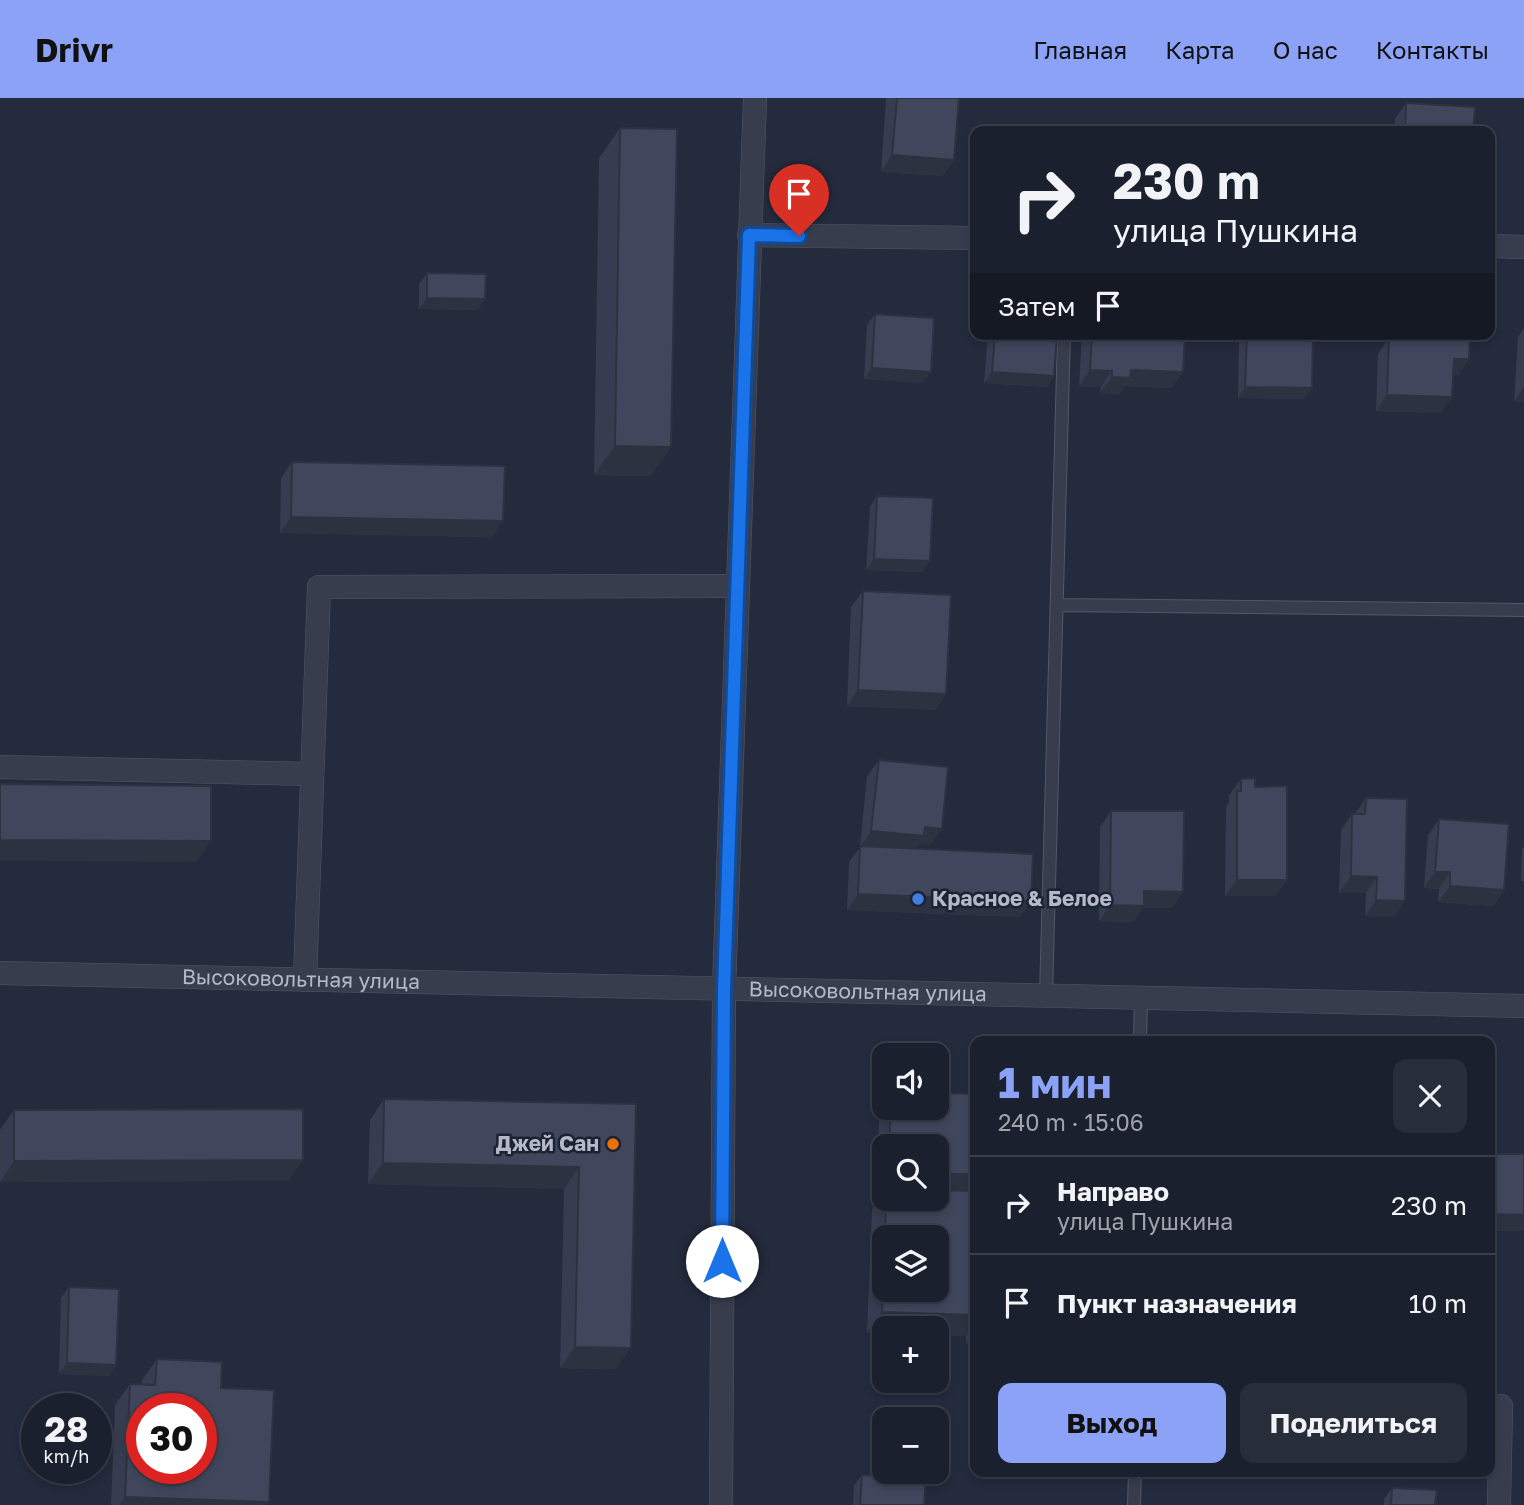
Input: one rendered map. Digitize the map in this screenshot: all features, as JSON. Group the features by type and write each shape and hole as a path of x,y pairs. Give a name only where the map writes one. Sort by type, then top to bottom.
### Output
{"street":[{"path":"721,1505 724,989 755,98"},
{"path":"749,235 970,238"},
{"path":"1495,246 1524,247"},
{"path":"305,980 319,587 737,586"},
{"path":"0,767 312,775"},
{"name":"Высоковольтная улица","path":"0,973 1524,1006"},
{"path":"1499,1505 1501,1406"}],"lane":[{"path":"1046,996 1064,340"},
{"path":"1057,606 1524,610"},
{"path":"1140,998 1140,1036"},
{"path":"1134,1505 1135,1477"}],"building":[{"path":"897,98 959,98 954,160 892,155"},
{"path":"1406,103 1475,107 1473,126 1405,126"},
{"path":"620,128 677,129 671,447 615,446"},
{"path":"427,273 486,274 485,299 427,298"},
{"path":"875,314 934,318 931,372 872,368"},
{"path":"995,340 1057,340 1054,376 992,372"},
{"path":"1092,340 1185,340 1183,372 1131,370 1130,378 1112,377 1112,371 1090,370"},
{"path":"1247,340 1313,340 1312,388 1245,387"},
{"path":"1389,340 1470,340 1469,359 1454,359 1452,397 1387,395"},
{"path":"292,462 505,466 503,521 291,517"},
{"path":"877,496 933,498 930,561 874,559"},
{"path":"863,591 951,595 946,694 858,690"},
{"path":"879,760 948,767 942,829 925,827 924,836 871,831"},
{"path":"1255,778 1255,787 1287,786 1287,880 1237,880 1237,791 1241,791 1241,779"},
{"path":"0,784 211,786 211,841 0,840"},
{"path":"1366,798 1407,799 1405,901 1376,900 1377,877 1351,876 1352,814 1365,814"},
{"path":"1111,811 1184,811 1183,892 1144,891 1144,906 1110,905"},
{"path":"1439,819 1509,824 1504,890 1450,886 1450,872 1435,872"},
{"path":"860,846 1033,854 1031,901 858,894"},
{"path":"949,1093 970,1094 970,1174 949,1174 949,1134 890,1134 890,1120 949,1120"},
{"path":"384,1099 636,1104 631,1348 575,1347 579,1167 383,1163"},
{"path":"303,1109 303,1160 14,1161 14,1110"},
{"path":"1495,1154 1524,1154 1524,1215 1495,1214"},
{"path":"949,1190 970,1191 970,1315 882,1312 882,1302 949,1302 949,1225 885,1225 886,1211 949,1211"},
{"path":"69,1287 119,1289 116,1365 67,1363"},
{"path":"157,1359 222,1362 221,1388 274,1390 269,1502 125,1497 126,1474 126,1484 217,1484 217,1393 130,1393 130,1384 155,1385"},
{"path":"862,1475 872,1475 872,1484 926,1484 924,1505 860,1505"},
{"path":"1392,1488 1437,1490 1435,1505 1391,1505"}],"place":[{"name":"Красное & Белое","path":"918,899"},
{"name":"Джей Сан","path":"613,1144"}],"route":[{"path":"722,1261 724,989 749,235 799,236"}]}
